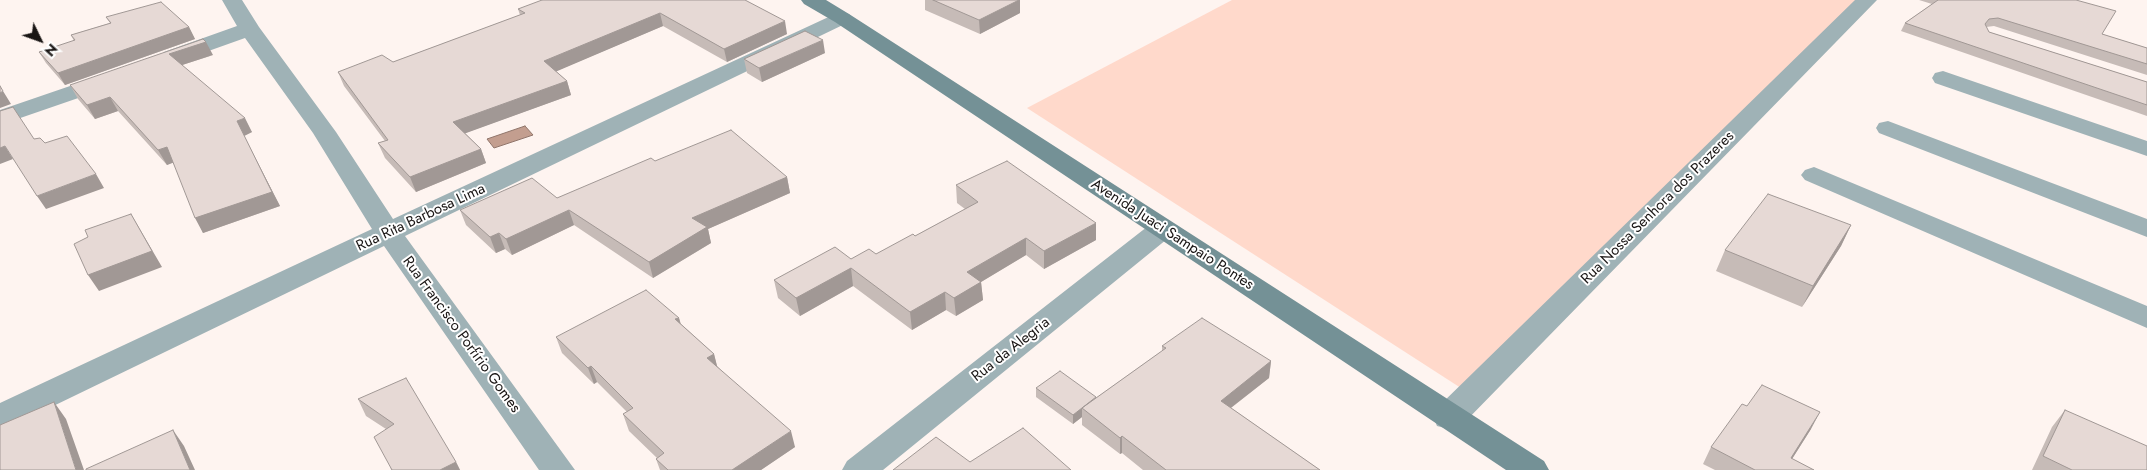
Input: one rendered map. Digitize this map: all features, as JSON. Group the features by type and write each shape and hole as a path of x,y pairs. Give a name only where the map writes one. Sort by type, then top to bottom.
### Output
{"main road":[{"name":"Avenida Juaci Sampaio Pontes","path":"811,0 842,18 1532,470"}],"street":[{"name":"Rua Francisco Porfírio Gomes","path":"232,0 249,29 324,132 389,234 558,470"},
{"name":"Rua Nossa Senhora dos Prazeres","path":"1449,417 1867,0"},
{"name":"Rua Rita Barbosa Lima","path":"0,417 842,18"},
{"path":"157,62 249,29"},
{"path":"0,118 129,72"},
{"path":"1944,78 2147,149"},
{"path":"1888,128 2147,229"},
{"path":"1814,176 2147,318"},
{"name":"Rua da Alegria","path":"859,470 1162,229"}],"shaded area":[{"path":"1232,0 1864,0 1464,390 1027,108"},
{"path":"525,126 533,135 494,148 487,139"}],"building":[{"path":"542,0 745,0 785,21 724,49 660,13 544,61 567,81 453,122 481,149 410,177 378,143 388,140 338,72 382,55 393,62 525,13 518,9"},
{"path":"933,0 1019,0 979,20"},
{"path":"1938,0 2076,0 2116,11 2102,34 2147,48 2147,64 1998,18 1989,19 1985,24 1989,32 2147,82 2147,105 1905,23"},
{"path":"161,2 189,27 58,73 39,52 75,40 71,35 111,23 106,17"},
{"path":"805,31 823,40 759,68 744,59"},
{"path":"203,39 206,42 169,54 245,118 237,121 272,192 195,218 167,147 158,150 110,97 87,105 70,85"},
{"path":"13,107 34,139 40,138 45,143 67,136 96,174 37,196 5,146 0,148 0,111"},
{"path":"731,130 787,177 692,218 707,227 649,262 569,210 506,239 499,233 490,237 460,210 532,178 557,198 651,158 655,161"},
{"path":"1007,161 1096,223 1044,251 1026,238 967,272 981,282 954,298 945,292 910,312 851,268 796,298 774,280 835,247 851,259 869,249 876,254 913,234 915,236 978,202 956,185"},
{"path":"1768,194 1851,225 1813,286 1725,250"},
{"path":"131,214 152,251 88,275 74,244 88,237 85,230"},
{"path":"646,290 679,318 675,319 714,354 707,358 791,431 732,470 668,470 656,459 664,453 623,414 633,408 591,366 588,368 556,337"},
{"path":"1202,318 1271,361 1221,401 1320,470 1166,470 1122,436 1120,438 1082,408 1166,348 1162,346"},
{"path":"1060,371 1096,397 1073,415 1036,388"},
{"path":"406,378 456,462 440,470 392,470 374,437 394,424 358,399"},
{"path":"1762,385 1820,412 1791,458 1814,470 1755,470 1711,447 1742,404 1747,406"},
{"path":"54,402 76,470 0,470 0,425"},
{"path":"2065,410 2147,446 2147,470 2072,470 2043,456"},
{"path":"1023,428 1071,470 893,470 936,437 970,462"},
{"path":"173,430 190,470 86,470 86,469"}]}
